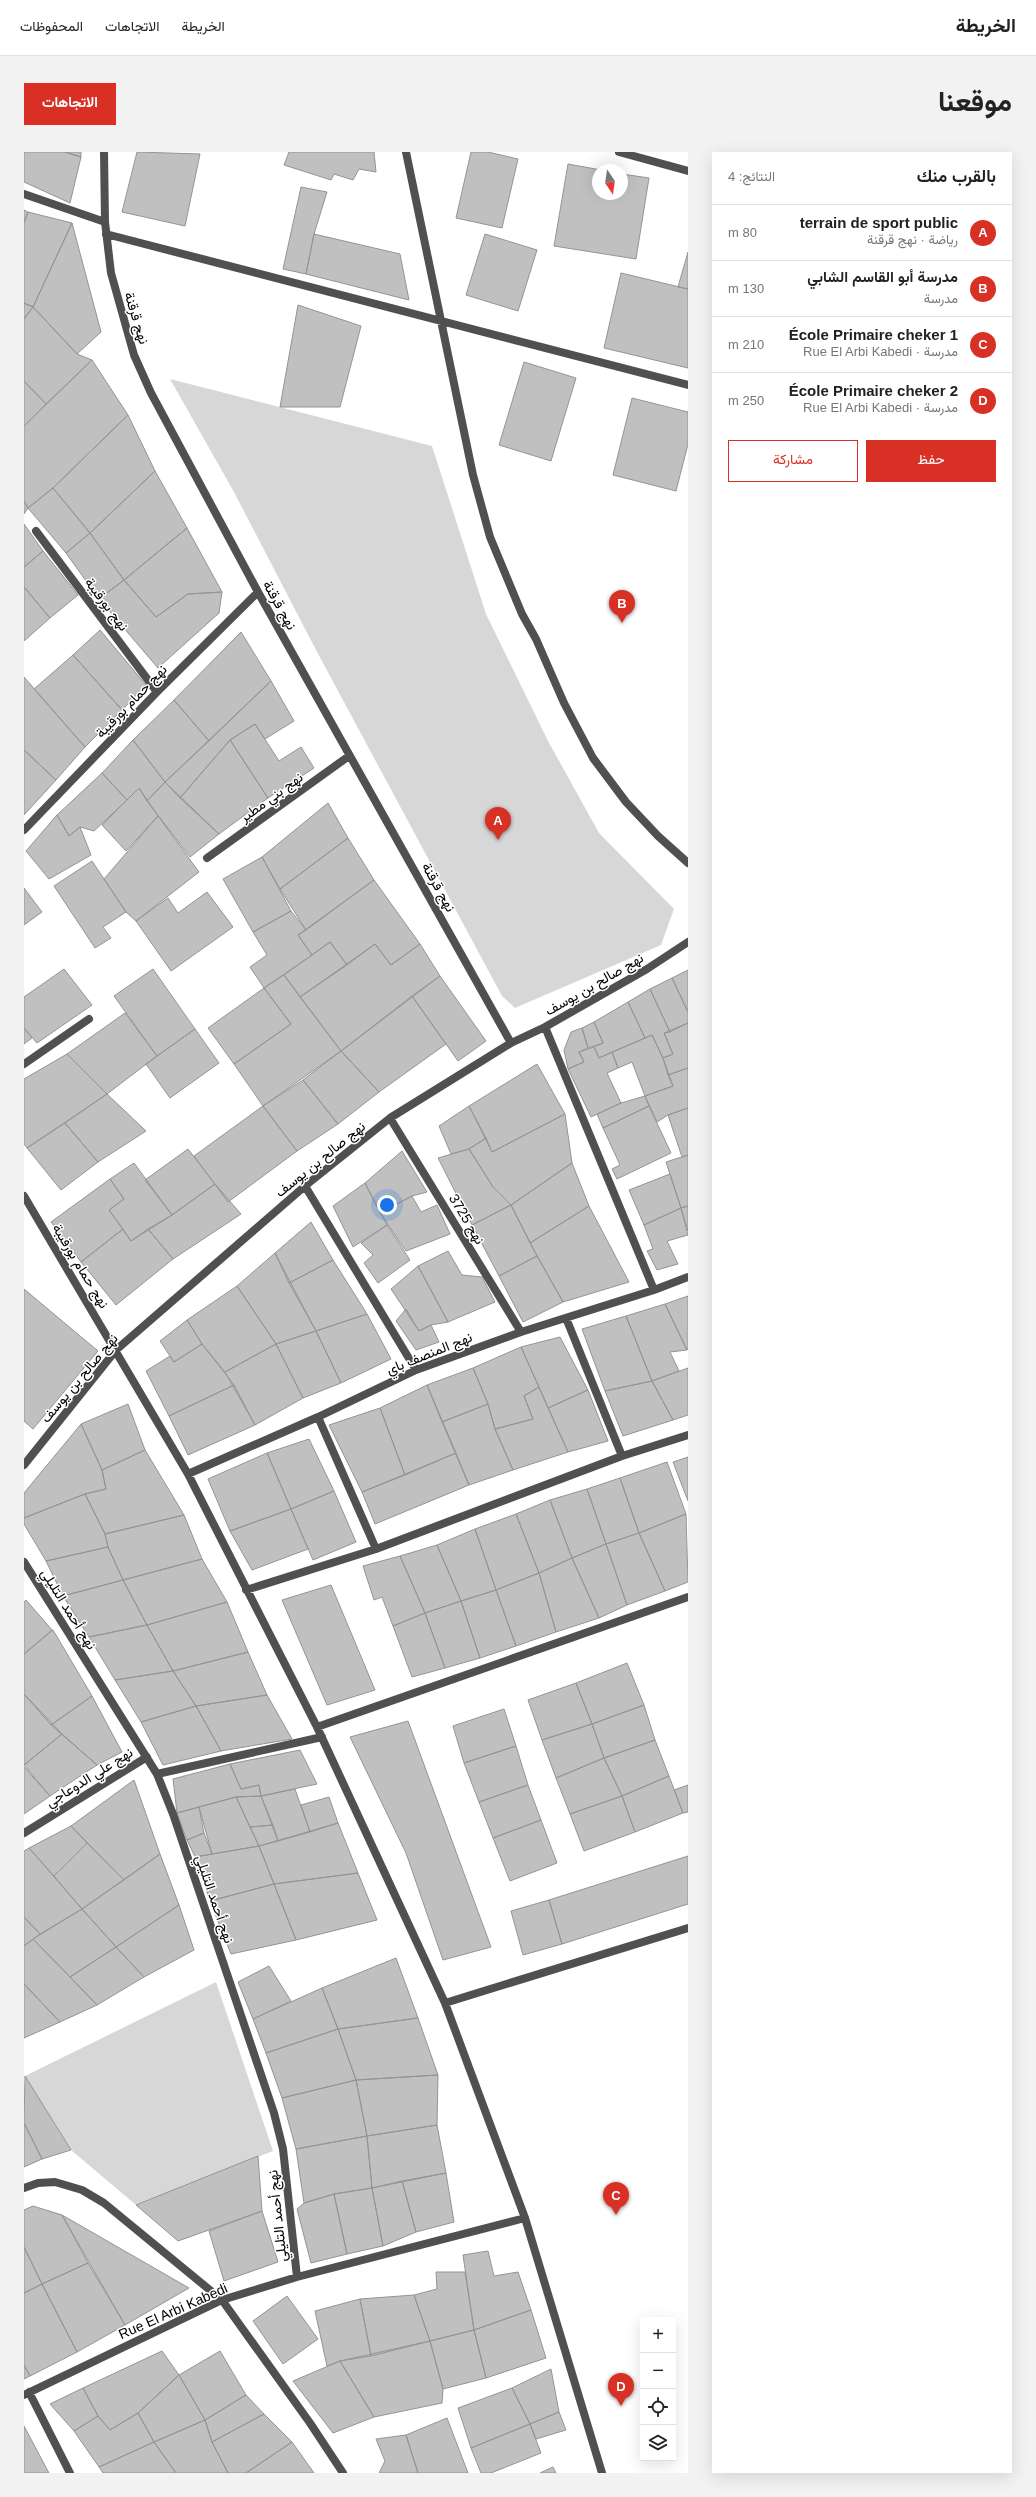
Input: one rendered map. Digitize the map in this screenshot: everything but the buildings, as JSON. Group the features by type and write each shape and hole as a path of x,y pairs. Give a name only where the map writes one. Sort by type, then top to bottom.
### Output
{"street":[{"name":"نهج قرقنة","path":"104,152 105,222 111,273 134,355 151,392 258,592 511,1043"},
{"path":"406,152 475,482 490,537 522,614 536,639 564,703 593,758 626,802 658,836 688,863"},
{"path":"619,152 688,171"},
{"path":"24,194 105,222"},
{"path":"106,234 688,385"},
{"name":"نهج بورقيبة","path":"36,531 157,692"},
{"name":"نهج حمام بورقيبة","path":"24,830 157,692 258,592"},
{"name":"نهج بني مطير","path":"207,858 349,756"},
{"name":"نهج صالح بن يوسف","path":"24,1465 116,1350 305,1186 390,1118 511,1043 545,1027 647,969 688,942"},
{"path":"24,1064 89,1019"},
{"path":"545,1027 654,1290"},
{"name":"نهج 3725","path":"390,1118 521,1332"},
{"path":"305,1186 416,1370"},
{"name":"نهج حمام بورقيبة","path":"24,1196 188,1474 322,1737 445,2003 525,2218 602,2473"},
{"name":"نهج المنصف باي","path":"188,1474 318,1417 416,1370 521,1332 654,1290 688,1277"},
{"path":"566,1318 622,1456"},
{"path":"318,1417 376,1549"},
{"path":"246,1590 376,1549 622,1456 688,1435"},
{"name":"نهج أحمد التليلي","path":"24,1562 157,1774 274,2113 283,2149 297,2277"},
{"path":"317,1727 688,1597"},
{"path":"157,1774 322,1737"},
{"name":"نهج علي الدوعاجي","path":"24,1833 147,1756"},
{"path":"445,2003 688,1928"},
{"path":"24,2188 38,2183 55,2182 82,2190 104,2203 222,2300 310,2423 343,2473"},
{"name":"Rue El Arbi Kabedi","path":"27,2394 222,2300 297,2277 525,2218"},
{"path":"27,2394 70,2473"}],"shaded area":[{"path":"170,379 432,446 486,614 548,741 599,833 674,909 661,945 515,1008 502,996 316,650 234,492"},
{"path":"216,1982 273,2151 136,2205 71,2150 25,2076"}],"place":[{"name":"مدرسة أبو القاسم الشابي","path":"622,623"},
{"name":"terrain de sport public","path":"498,840"},
{"name":"École Primaire cheker 1","path":"616,2215"},
{"name":"École Primaire cheker 2","path":"621,2406"}]}
